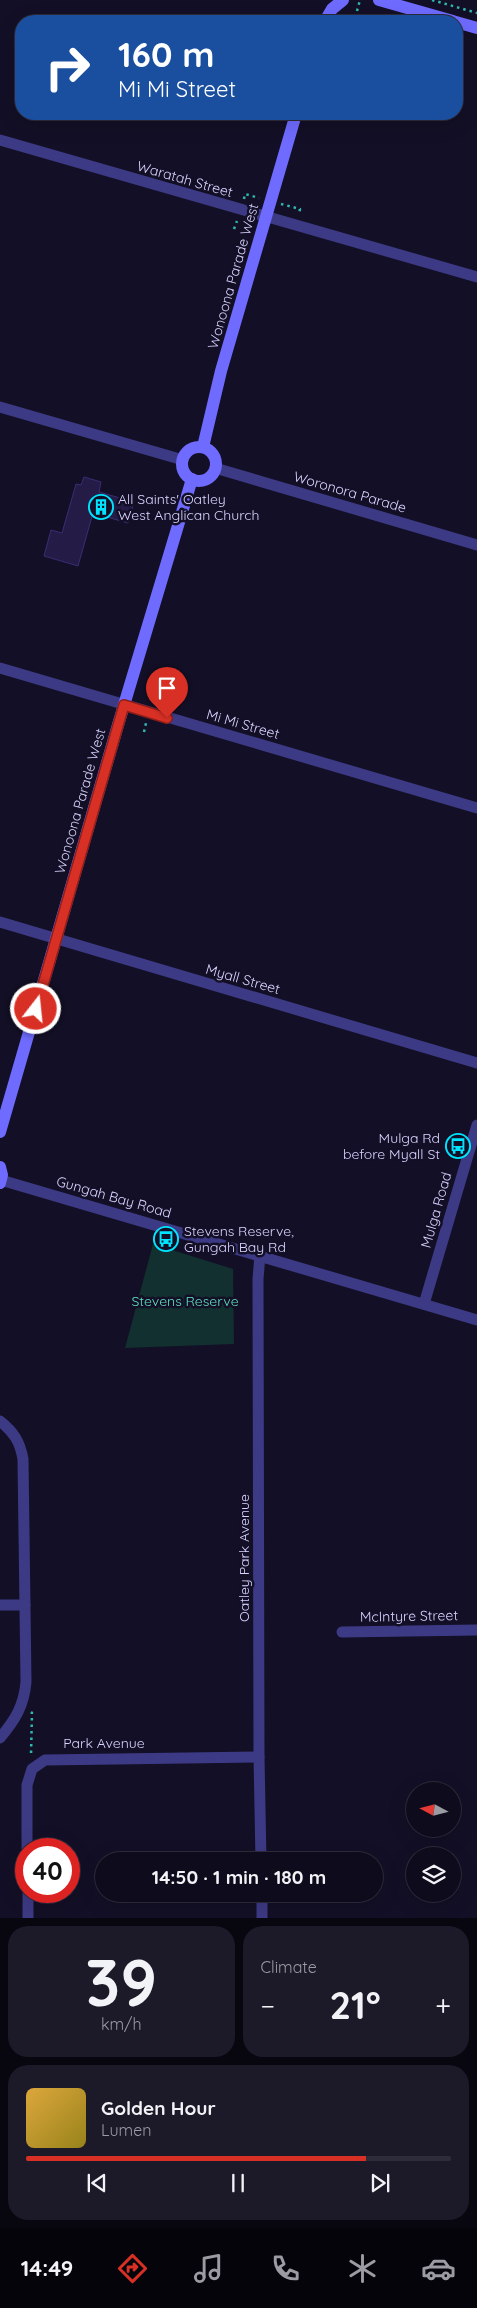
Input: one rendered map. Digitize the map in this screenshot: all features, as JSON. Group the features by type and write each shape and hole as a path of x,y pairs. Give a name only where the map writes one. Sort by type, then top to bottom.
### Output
{"street":[{"path":"328,15 332,9 343,0"},
{"path":"379,0 431,15"},
{"path":"463,24 477,28"},
{"name":"Wonoona Parade West","path":"203,447 221,371 294,120"},
{"name":"Waratah Street","path":"0,140 477,277"},
{"path":"0,407 183,460"},
{"path":"203,447 212,453 215,468 213,474 204,480 192,479 185,473 183,460 188,450 203,447"},
{"name":"Woronora Parade","path":"215,468 477,545"},
{"name":"Wonoona Parade West","path":"0,1132 192,479"},
{"name":"Mi Mi Street","path":"0,668 477,808"},
{"name":"Myall Street","path":"0,922 477,1064"},
{"name":"Mulga Road","path":"424,1304 477,1125"},
{"path":"0,1167 1,1182"},
{"name":"Gungah Bay Road","path":"1,1182 260,1255 477,1320"},
{"name":"Oatley Park Avenue","path":"260,1255 258,1280 261,1852"},
{"path":"0,1422 10,1429 19,1441 23,1459 26,1682 22,1706 17,1716 0,1738"},
{"path":"0,1605 25,1605"},
{"name":"McIntyre Street","path":"342,1632 477,1630"},
{"name":"Park Avenue","path":"32,1769 39,1763 52,1759 259,1757"},
{"path":"27,1838 27,1785 32,1769"},
{"path":"262,1902 262,1918"},
{"path":"28,1903 28,1918"}],"path":[{"path":"357,11 360,0"},
{"path":"432,0 477,13"},
{"path":"270,200 300,210"},
{"path":"22,1706 32,1713 32,1769"}],"green space":[{"name":"Stevens Reserve","path":"153,1244 233,1269 234,1344 125,1348"}],"building":[{"path":"84,477 101,482 99,492 134,502 128,523 93,513 78,566 44,556 51,530 62,533 76,484 81,485"}],"place":[{"name":"All Saints' Oatley West Anglican Church","path":"101,507"},
{"name":"Mulga Rd before Myall St","path":"458,1146"},
{"name":"Stevens Reserve, Gungah Bay Rd","path":"166,1239"}],"route":[{"path":"36,1009 124,705 167,718"}]}
